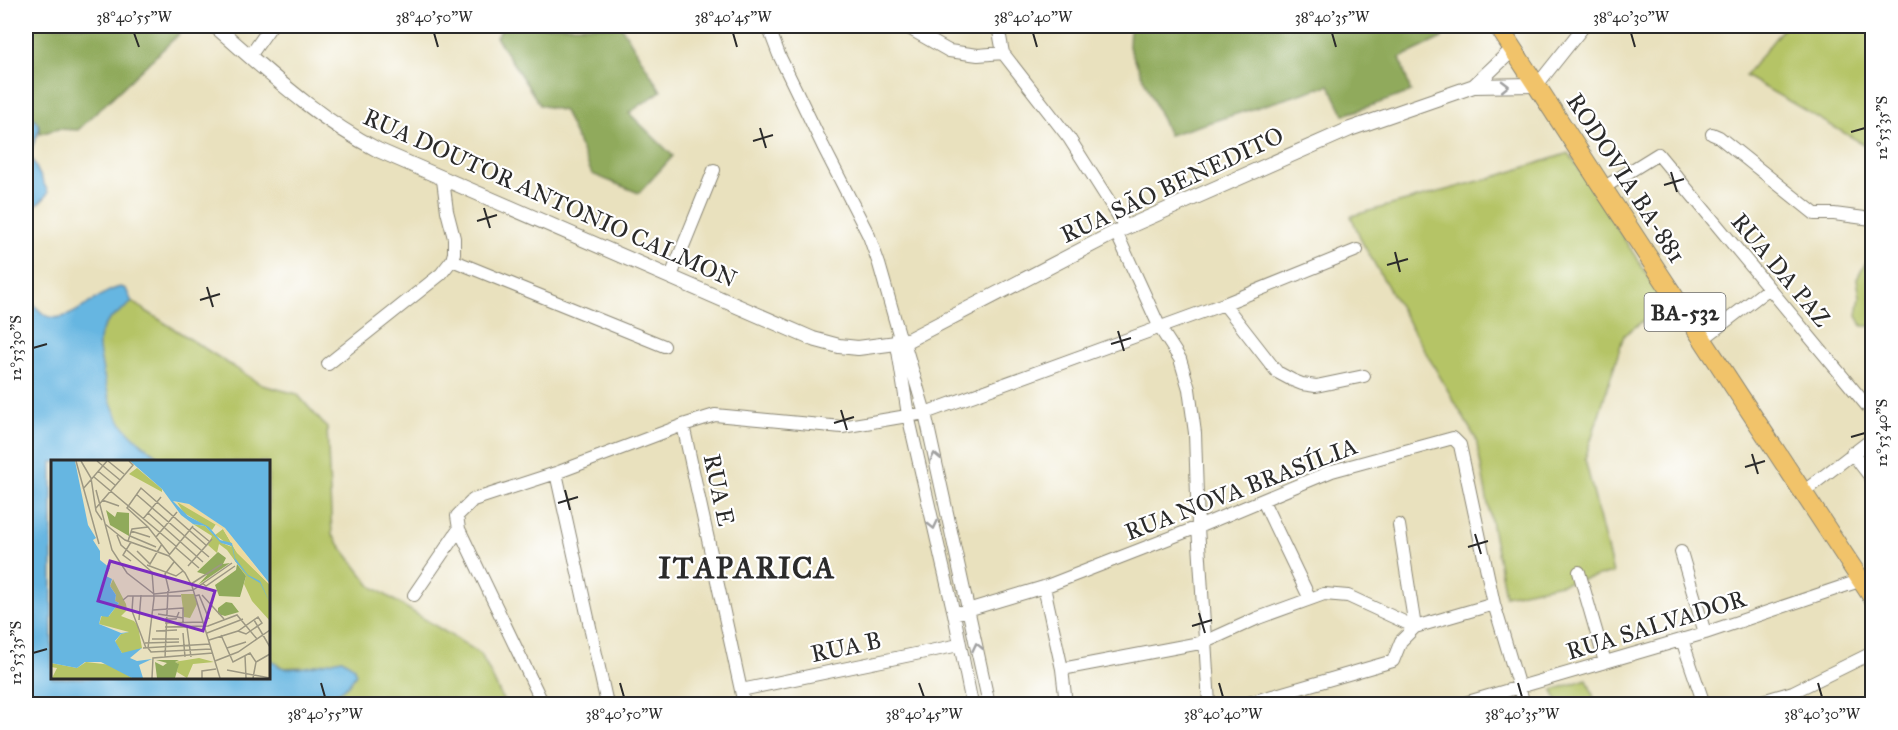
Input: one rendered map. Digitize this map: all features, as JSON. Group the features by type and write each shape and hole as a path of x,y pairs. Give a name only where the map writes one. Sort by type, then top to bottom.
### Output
{"main road":[{"name":"RODOVIA BA-881","path":"1498,26 1872,597"}],"street":[{"name":"RUA DOUTOR ANTONIO CALMON","path":"215,26 288,90 339,129 443,180 826,343 858,348 900,340"},
{"path":"250,56 271,26"},
{"path":"768,26 779,55 868,236 925,412 989,705"},
{"path":"905,26 949,51 978,55 1003,53"},
{"path":"998,26 1003,53 1070,138 1121,230 1160,328 1180,359 1189,389 1195,433 1198,527 1209,705"},
{"path":"1537,85 1584,26"},
{"name":"RUA SÃO BENEDITO","path":"1474,86 1513,49"},
{"name":"RUA SÃO BENEDITO","path":"900,340 1121,230 1350,129 1474,86 1537,85"},
{"path":"1712,134 1719,137 1815,214 1872,219"},
{"name":"RUA DA PAZ","path":"1603,189 1658,154 1872,412"},
{"path":"671,276 714,170"},
{"path":"328,364 441,274 452,260 454,238 447,211 443,180"},
{"path":"543,705 459,529 457,516 473,500 556,473 715,415 842,427 925,412 1224,304 1357,250"},
{"path":"452,260 664,346"},
{"path":"1703,339 1768,289"},
{"path":"1224,304 1276,372 1302,384 1316,386 1365,376"},
{"path":"900,340 908,415 954,614 972,705"},
{"name":"RUA E","path":"683,425 744,705"},
{"name":"RUA NOVA BRASÍLIA","path":"954,614 1044,587 1263,501 1332,471 1453,438 1460,445 1494,604 1524,705"},
{"path":"1803,492 1872,439"},
{"path":"1852,453 1872,479"},
{"path":"556,473 606,704"},
{"path":"1263,501 1310,598"},
{"path":"1399,525 1415,627"},
{"path":"414,595 459,529"},
{"path":"1681,552 1705,633"},
{"path":"1578,572 1605,662"},
{"name":"RUA SALVADOR","path":"1461,705 1683,640 1862,580"},
{"path":"1044,587 1062,669 1066,705"},
{"path":"1062,669 1205,642 1324,594 1348,596 1415,627"},
{"path":"1245,705 1393,661 1401,641 1415,627 1494,604"},
{"path":"1683,640 1704,705"},
{"name":"RUA B","path":"741,690 959,645"},
{"path":"1752,705 1793,692 1872,653"}],"green space":[{"path":"26,26 170,26 179,34 78,130 58,129 40,134 39,125 26,111"},
{"path":"504,26 621,26 661,91 629,113 673,156 639,193 592,174 564,111 540,105 496,37"},
{"path":"1130,26 1445,26 1442,38 1400,58 1411,92 1344,115 1329,85 1169,135 1129,47"},
{"path":"1785,26 1872,26 1872,149 1745,76"},
{"path":"1569,153 1666,304 1624,335 1585,459 1613,573 1505,596 1476,439 1363,244 1351,216 1501,175"},
{"path":"1872,251 1872,326 1862,326 1857,315 1860,297 1857,279"},
{"path":"132,302 262,385 297,394 327,428 332,535 371,586 481,654 505,704 323,704 348,685 300,667 283,668 272,661 270,658 270,460 163,460 135,440 115,417 108,397 98,347 101,331 111,317"},
{"path":"1587,679 1596,704 1558,704 1553,690"}],"water":[{"path":"26,111 38,124 39,129 33,143 31,157 48,192 42,201 26,212"},
{"path":"121,287 126,289 132,302 108,321 99,339 110,399 114,411 128,431 163,460 51,460 51,679 270,679 270,658 273,662 290,669 342,659 353,666 356,674 348,685 323,704 26,704 26,296 44,314 56,318 74,312"}],"district":[{"name":"ITAPARICA","path":"747,568"}]}
